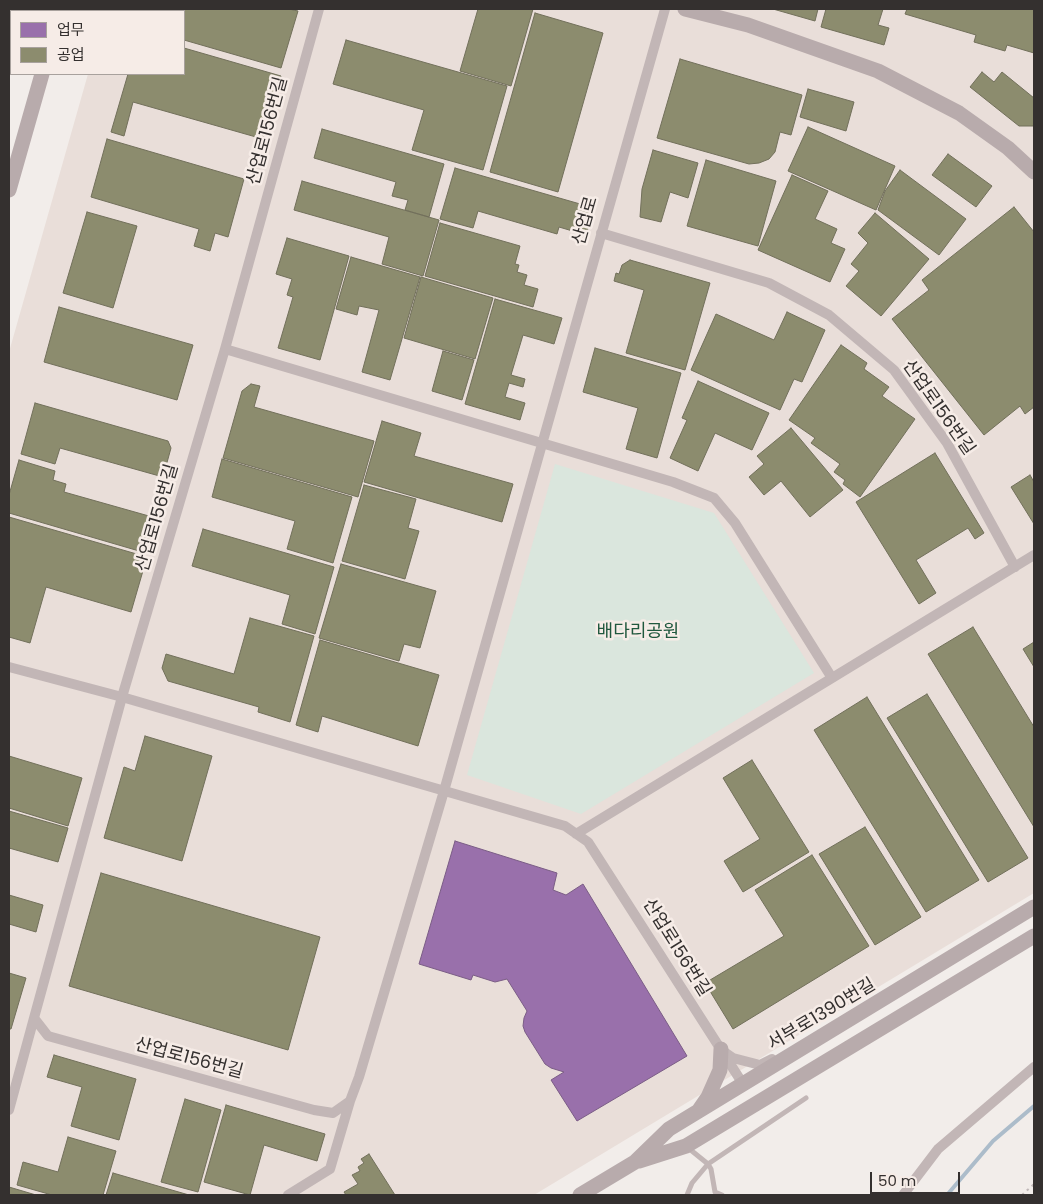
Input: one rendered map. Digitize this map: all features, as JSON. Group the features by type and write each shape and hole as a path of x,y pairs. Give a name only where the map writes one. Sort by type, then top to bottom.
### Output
{"street":[{"name":"산업로156번길","path":"319,9 225,349 122,697 34,1018 48,1036 314,1110 333,1113 350,1101"},
{"name":"산업로","path":"542,443 665,9"},
{"path":"686,9 748,25 878,71 959,113 1032,164"},
{"path":"9,190 42,75"},
{"name":"산업로156번길","path":"602,233 769,283 829,315 894,370 947,442 1016,567"},
{"path":"225,349 673,482 714,498 734,523 832,678"},
{"path":"288,1195 330,1169 444,791 542,443"},
{"path":"576,834 1034,555"},
{"path":"9,667 122,697"},
{"name":"산업로156번길","path":"122,697 565,826 588,842 743,1084"},
{"name":"서부로1390번길","path":"580,1195 635,1162 669,1130 698,1111 1034,907"},
{"name":"서부로1390번길","path":"635,1162 686,1146 1034,936"},
{"path":"9,1110 34,1018"},
{"path":"720,1049 733,1058 760,1065 822,1036"},
{"path":"698,1111 708,1097 720,1070 720,1049"},
{"path":"903,1195 938,1149 1034,1067"},
{"path":"743,1084 755,1104"}],"lane":[{"path":"687,1195 692,1183 708,1164 806,1098"},
{"path":"686,1146 708,1164 711,1169 715,1192 722,1195"}],"path":[{"path":"1022,1195 1034,1184"}],"shaded area":[{"path":"9,9 26,9 10,10 9,67"},
{"path":"1034,9 1034,893 534,1195 9,1195 9,352 88,75 185,75 185,10 106,10"}],"green space":[{"name":"배다리공원","path":"555,464 714,513 814,673 581,814 467,775"}],"building: 업무":[{"path":"455,841 557,873 553,890 566,895 583,884 687,1056 577,1121 551,1080 564,1072 545,1064 525,1032 523,1026 527,1011 507,979 495,982 473,975 471,980 419,964"}],"building: 공업":[{"path":"289,9 298,11 281,68 185,40 185,10 146,10"},
{"path":"478,9 533,9 511,86 460,71"},
{"path":"773,9 818,9 815,21"},
{"path":"826,9 883,9 878,25 889,28 884,45 821,27"},
{"path":"907,9 1034,9 1034,53 1007,45 1005,51 974,42 976,35 905,14"},
{"path":"535,13 603,33 558,192 490,172"},
{"path":"346,40 507,86 483,170 412,150 424,110 333,84"},
{"path":"185,48 281,76 263,139 133,102 124,136 111,132 128,75 185,75"},
{"path":"680,59 802,95 791,135 780,132 775,152 769,159 749,164 657,138"},
{"path":"982,72 994,82 1002,72 1034,98 1034,126 1019,126 970,87"},
{"path":"808,89 854,102 846,131 800,117"},
{"path":"808,127 895,166 876,210 788,171"},
{"path":"322,129 444,164 429,217 405,210 408,200 392,196 396,182 314,158"},
{"path":"107,139 244,179 228,237 215,233 210,251 194,246 199,229 91,197"},
{"path":"653,150 698,163 688,198 670,192 661,222 640,217 642,189"},
{"path":"948,154 992,186 976,207 932,175"},
{"path":"706,160 776,181 758,246 687,226"},
{"path":"455,168 594,208 586,235 559,227 557,234 478,211 473,228 440,219"},
{"path":"900,170 966,219 939,255 878,210 885,191"},
{"path":"792,175 828,191 815,219 837,229 831,243 845,249 830,282 758,250"},
{"path":"302,181 439,220 423,276 382,264 389,237 294,210"},
{"path":"1014,207 1034,232 1034,407 1025,414 1020,406 984,435 892,319 929,290 922,280"},
{"path":"87,212 137,226 113,308 63,293"},
{"path":"875,213 929,259 881,316 846,286 859,271 851,264 868,243 858,233"},
{"path":"440,223 520,246 515,264 519,265 517,272 527,275 524,285 538,289 533,307 425,276"},
{"path":"287,238 349,256 320,360 278,348 293,297 287,295 292,279 276,274"},
{"path":"351,257 420,277 390,380 362,372 379,310 359,306 357,315 336,309"},
{"path":"630,260 710,283 685,370 626,353 644,290 614,281 616,273 619,274 622,265"},
{"path":"421,277 493,298 475,359 404,338"},
{"path":"495,299 562,318 554,344 523,335 511,375 525,379 523,387 509,383 505,397 525,403 520,420 465,404"},
{"path":"59,307 193,345 177,400 44,362"},
{"path":"787,312 825,330 802,382 794,379 780,410 691,370 716,314 774,340"},
{"path":"841,345 867,363 864,369 889,387 882,396 915,419 860,497 843,484 845,480 834,472 840,464 811,443 815,438 789,420"},
{"path":"595,348 681,373 657,458 626,449 638,408 583,392"},
{"path":"443,351 474,360 462,400 432,391"},
{"path":"698,381 769,413 752,450 715,433 698,471 670,458 687,420 682,418"},
{"path":"251,384 260,386 254,407 374,441 358,497 223,458 242,391"},
{"path":"35,403 168,441 171,448 163,477 60,448 55,464 21,454"},
{"path":"382,421 421,433 414,456 513,484 502,522 364,482"},
{"path":"791,428 843,490 810,517 781,481 764,495 749,477 764,464 757,456"},
{"path":"935,453 984,533 975,539 968,528 916,560 936,593 919,604 856,502"},
{"path":"222,459 352,497 333,563 287,549 295,521 212,497"},
{"path":"19,460 55,471 53,480 66,484 64,492 156,518 146,553 9,513 9,495"},
{"path":"1030,475 1034,482 1034,524 1011,487"},
{"path":"364,485 416,499 408,528 419,531 405,579 342,561"},
{"path":"9,517 147,557 131,612 46,587 30,643 9,637"},
{"path":"203,529 334,567 315,634 282,624 290,595 192,566"},
{"path":"341,564 436,591 420,648 404,644 399,661 319,638"},
{"path":"250,618 314,636 290,722 258,712 259,707 168,681 162,668 166,654 234,674"},
{"path":"973,627 1034,727 1034,827 928,654"},
{"path":"320,640 439,675 418,746 322,716 318,732 296,725"},
{"path":"1034,642 1034,667 1023,649"},
{"path":"927,694 1028,858 988,882 887,718"},
{"path":"867,697 979,880 926,912 814,730"},
{"path":"145,736 212,756 182,861 104,838 124,767 135,771"},
{"path":"9,756 82,778 68,826 9,808"},
{"path":"752,760 809,852 743,892 724,861 760,839 723,778"},
{"path":"9,811 68,828 58,862 9,848"},
{"path":"865,827 921,917 875,945 819,854"},
{"path":"812,855 869,946 733,1029 705,983 784,936 755,890"},
{"path":"101,873 320,937 288,1050 69,986"},
{"path":"9,895 43,905 36,932 9,924"},
{"path":"9,973 26,978 11,1029 9,1029"},
{"path":"54,1055 136,1079 119,1140 71,1126 82,1087 47,1077"},
{"path":"185,1099 221,1110 198,1192 161,1182"},
{"path":"226,1105 325,1134 317,1161 264,1145 250,1195 204,1182"},
{"path":"68,1137 116,1151 103,1195 52,1195 17,1185 23,1162 58,1172"},
{"path":"369,1154 395,1195 346,1195 344,1192 358,1184 352,1175 360,1171 358,1167 364,1163 361,1159"},
{"path":"113,1173 189,1195 106,1195"},
{"path":"9,1187 36,1195 9,1195"}],"waterway":[{"path":"947,1195 993,1141 1034,1106"}]}
